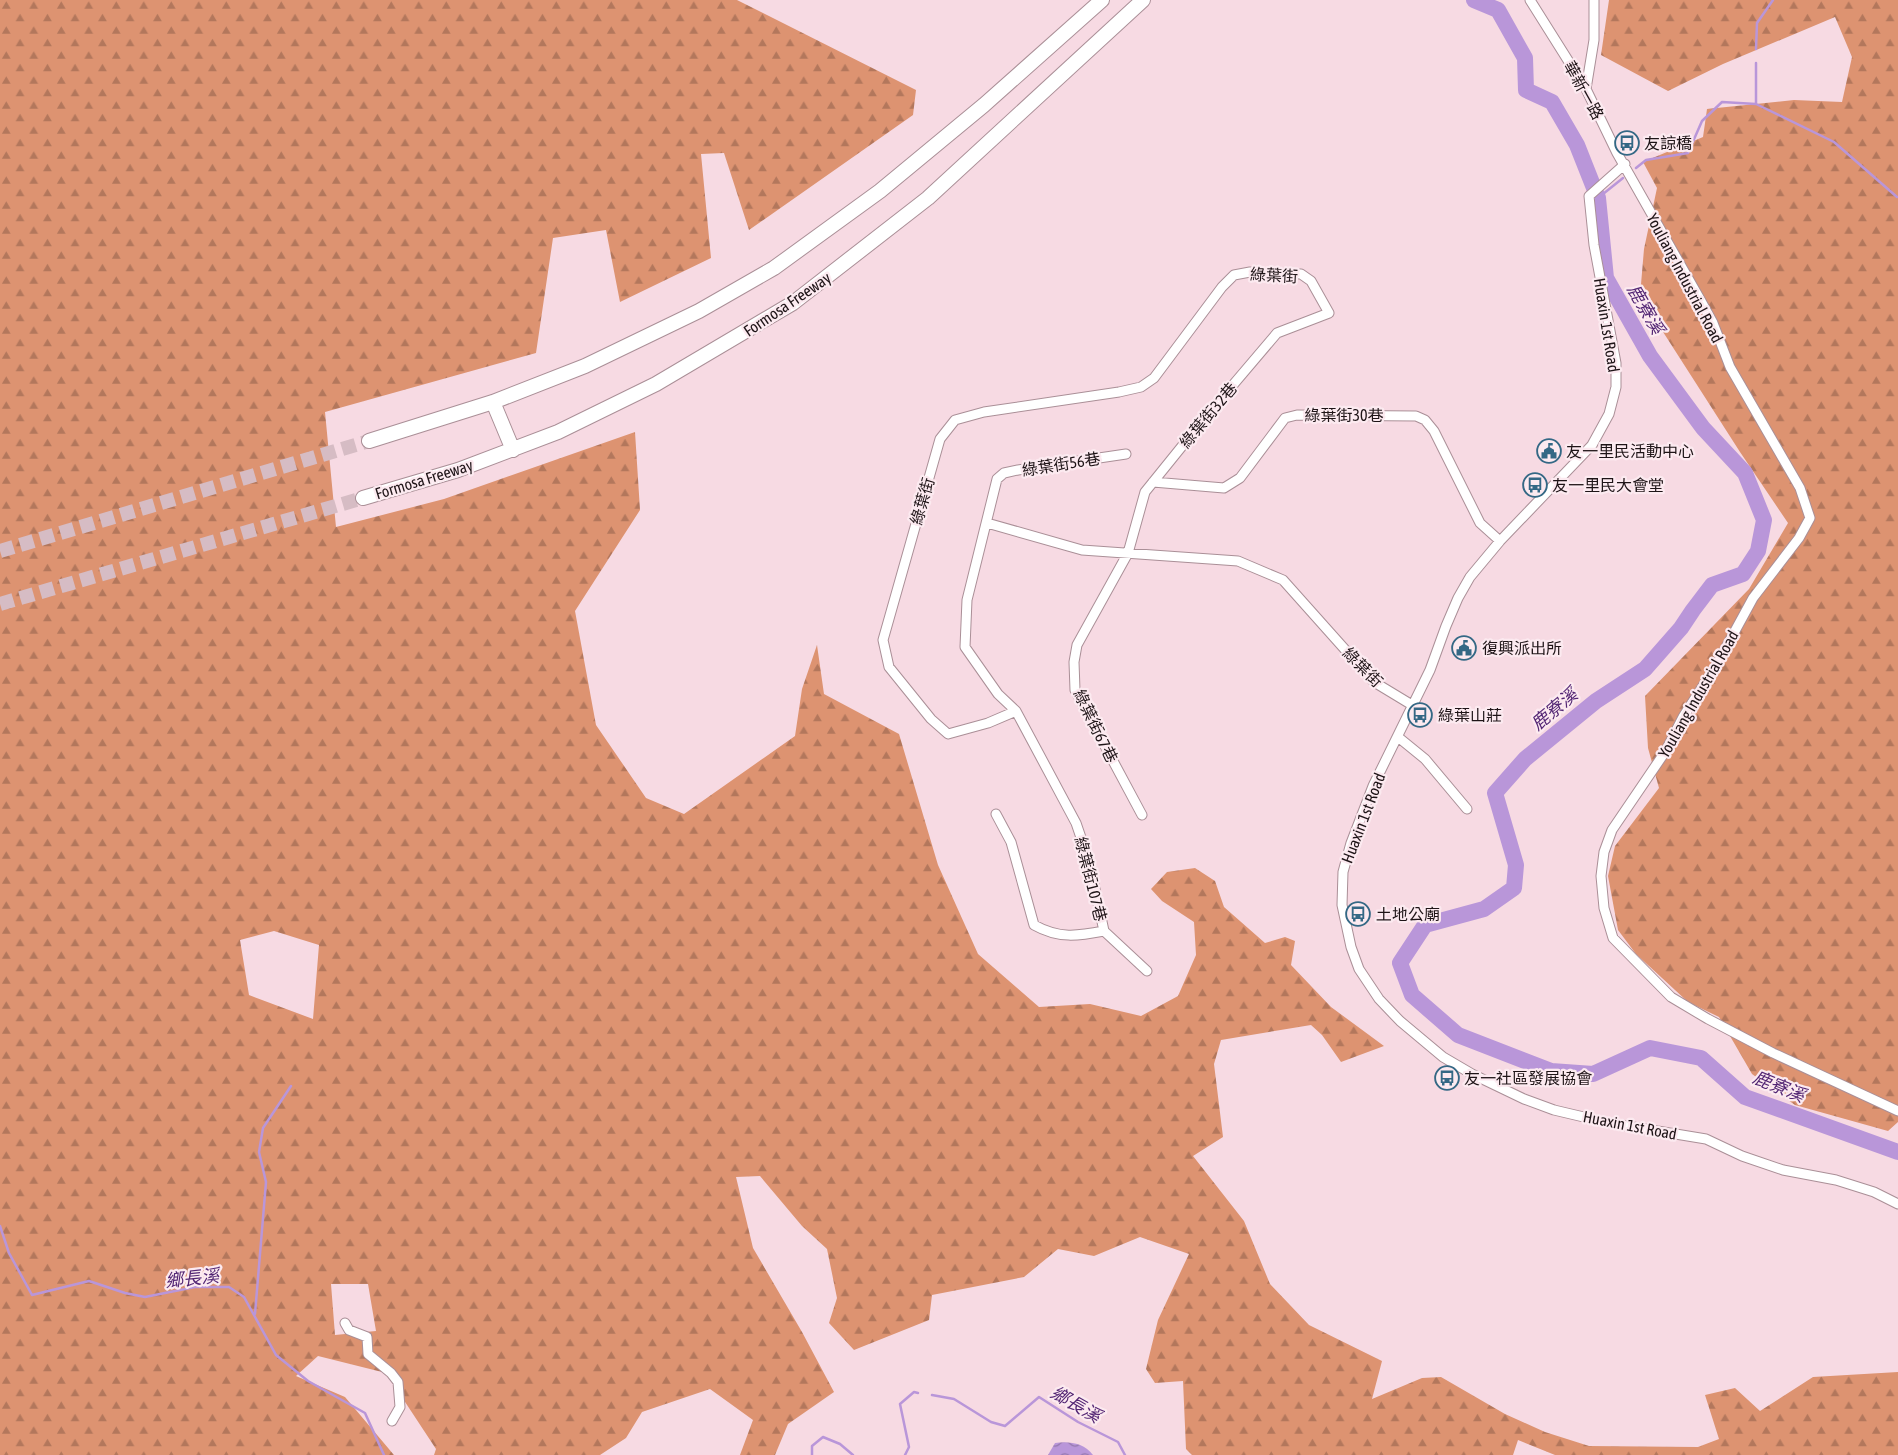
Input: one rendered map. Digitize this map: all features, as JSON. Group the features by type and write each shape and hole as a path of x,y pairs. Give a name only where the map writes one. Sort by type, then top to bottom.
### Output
{"highway":[{"path":"369,441 493,402 584,366 699,310 774,268 880,191 984,105 1102,0"},
{"name":"Formosa Freeway","path":"363,498 458,470 558,432 656,384 793,303 928,198 1144,0"},
{"path":"493,402 513,450"}],"street":[{"name":"華新一路","path":"1530,0 1586,88 1625,164"},
{"path":"1586,88 1594,40 1594,0"},
{"name":"Huaxin 1st Road","path":"1625,164 1589,196 1592,230 1616,364 1616,387 1609,414 1592,445 1500,541 1482,561 1466,584 1446,626 1430,670 1369,795 1351,843 1344,872 1342,905 1351,947 1359,969 1379,999 1400,1021 1443,1057 1472,1074 1524,1099 1554,1110 1609,1124 1706,1139 1742,1156 1775,1167 1836,1180 1874,1192 1898,1204"},
{"name":"Youliang Industrial Road","path":"1625,164 1713,323 1730,367 1800,488 1810,518 1799,538 1753,598 1716,664 1683,717 1665,752 1612,830 1604,852 1601,876 1604,908 1613,938 1671,997 1773,1053 1898,1111"},
{"name":"綠葉街","path":"1016,711 988,723 948,734 931,719 889,667 883,640 940,439 955,420 984,412 1141,387 1154,378 1222,287 1234,275 1250,272 1301,274 1311,281 1329,313"},
{"name":"綠葉街32巷","path":"1128,553 1145,492 1276,333 1329,313"},
{"name":"綠葉街30巷","path":"1153,482 1224,488 1240,478 1285,418 1297,415 1416,416 1425,420 1434,431 1480,523 1500,541"},
{"name":"綠葉街56巷","path":"987,523 997,479 1004,473 1126,454"},
{"path":"987,523 967,600 965,647 998,694 1016,711"},
{"name":"綠葉街","path":"987,523 1082,550 1238,561 1283,580 1374,682 1412,706"},
{"name":"綠葉街67巷","path":"1128,553 1077,645 1074,662 1075,690 1142,815"},
{"name":"綠葉街107巷","path":"996,814 1011,842 1034,925 1045,931 1075,937 1104,931 1089,861 1076,823 1016,711"},
{"path":"1398,737 1425,759 1466,809"},
{"path":"1104,931 1147,971"},
{"path":"345,1323 349,1330 367,1337 368,1354 391,1373 398,1382 400,1407 392,1421"}],"green space":[{"path":"0,0 737,0 916,90 913,115 749,230 724,153 701,154 711,258 620,302 606,230 553,238 536,353 325,412 336,527 444,499 635,432 640,510 575,611 596,725 646,798 684,814 795,736 802,689 817,645 824,694 899,734 938,865 978,954 1039,1007 1090,1004 1141,1016 1178,996 1196,955 1194,922 1162,901 1151,889 1167,872 1195,868 1215,881 1224,907 1265,943 1285,937 1295,941 1291,965 1331,1007 1384,1046 1341,1062 1322,1035 1311,1025 1221,1040 1214,1064 1223,1137 1193,1156 1244,1221 1270,1284 1309,1325 1382,1361 1372,1399 1422,1378 1441,1377 1505,1414 1545,1432 1589,1446 1698,1447 1719,1439 1705,1395 1735,1388 1760,1411 1813,1377 1898,1372 1898,1455 1555,1455 1518,1440 1513,1455 1192,1455 1186,1449 1183,1381 1155,1383 1146,1369 1158,1320 1189,1254 1140,1237 1094,1256 1058,1249 1024,1277 932,1295 929,1320 854,1350 829,1323 837,1298 827,1249 802,1226 760,1176 736,1177 753,1248 802,1332 834,1392 788,1424 775,1455 740,1455 753,1420 710,1389 642,1412 626,1438 600,1455 434,1455 436,1449 386,1373 318,1356 296,1376 345,1397 394,1455 0,1455","holes":["274,931 319,945 313,1019 249,995 240,940","331,1284 368,1284 376,1331 335,1335"]},
{"path":"1609,0 1898,0 1898,1122 1888,1131 1795,1105 1752,1074 1719,1017 1688,1002 1636,954 1618,930 1608,876 1615,846 1659,788 1648,748 1645,696 1749,589 1788,523 1640,296 1644,249 1657,188 1643,162 1703,137 1707,109 1794,100 1842,102 1852,57 1835,17 1723,64 1668,91 1601,55"}],"water":[{"path":"1066,1442 1081,1445 1093,1455 1048,1455 1055,1443"}],"waterway":[{"name":"鹿寮溪","path":"1474,0 1498,10 1525,58 1526,90 1552,102 1577,145 1598,198 1606,278 1650,356 1703,428 1745,473 1764,520 1758,551 1743,574 1712,585 1681,628 1645,669 1596,701 1525,759 1495,793 1516,865 1514,888 1484,909 1425,925 1400,963 1412,995 1458,1035 1551,1071 1593,1074 1650,1048 1701,1058 1745,1097 1898,1152"},
{"path":"1756,49 1757,23 1773,0"},
{"path":"1636,168 1646,160 1688,153 1702,121 1722,102 1756,104 1756,63"},
{"path":"1756,104 1834,142 1897,197"},
{"path":"1598,198 1623,178"},
{"path":"255,1314 266,1182 259,1152 263,1128 291,1086"},
{"name":"鄉長溪","path":"0,1226 9,1253 32,1295 89,1281 125,1293 145,1297 195,1287 229,1287 244,1297 276,1355 308,1381 365,1413 384,1455"},
{"name":"鄉長溪","path":"905,1455 909,1447 900,1404 914,1392 918,1393"},
{"name":"鄉長溪","path":"932,1395 954,1399 991,1422 1005,1426 1039,1397 1078,1422 1118,1442 1125,1455"},
{"name":"鄉長溪","path":"812,1455 812,1446 823,1437 840,1444 853,1455"}],"tunnel":[{"path":"0,551 369,441"},
{"path":"0,604 363,498"}],"place":[{"name":"友諒橋","path":"1627,143"},
{"name":"友一里民活動中心","path":"1549,451"},
{"name":"友一里民大會堂","path":"1535,485"},
{"name":"復興派出所","path":"1464,648"},
{"name":"綠葉山莊","path":"1420,715"},
{"name":"土地公廟","path":"1358,914"},
{"name":"友一社區發展協會","path":"1447,1078"}]}
